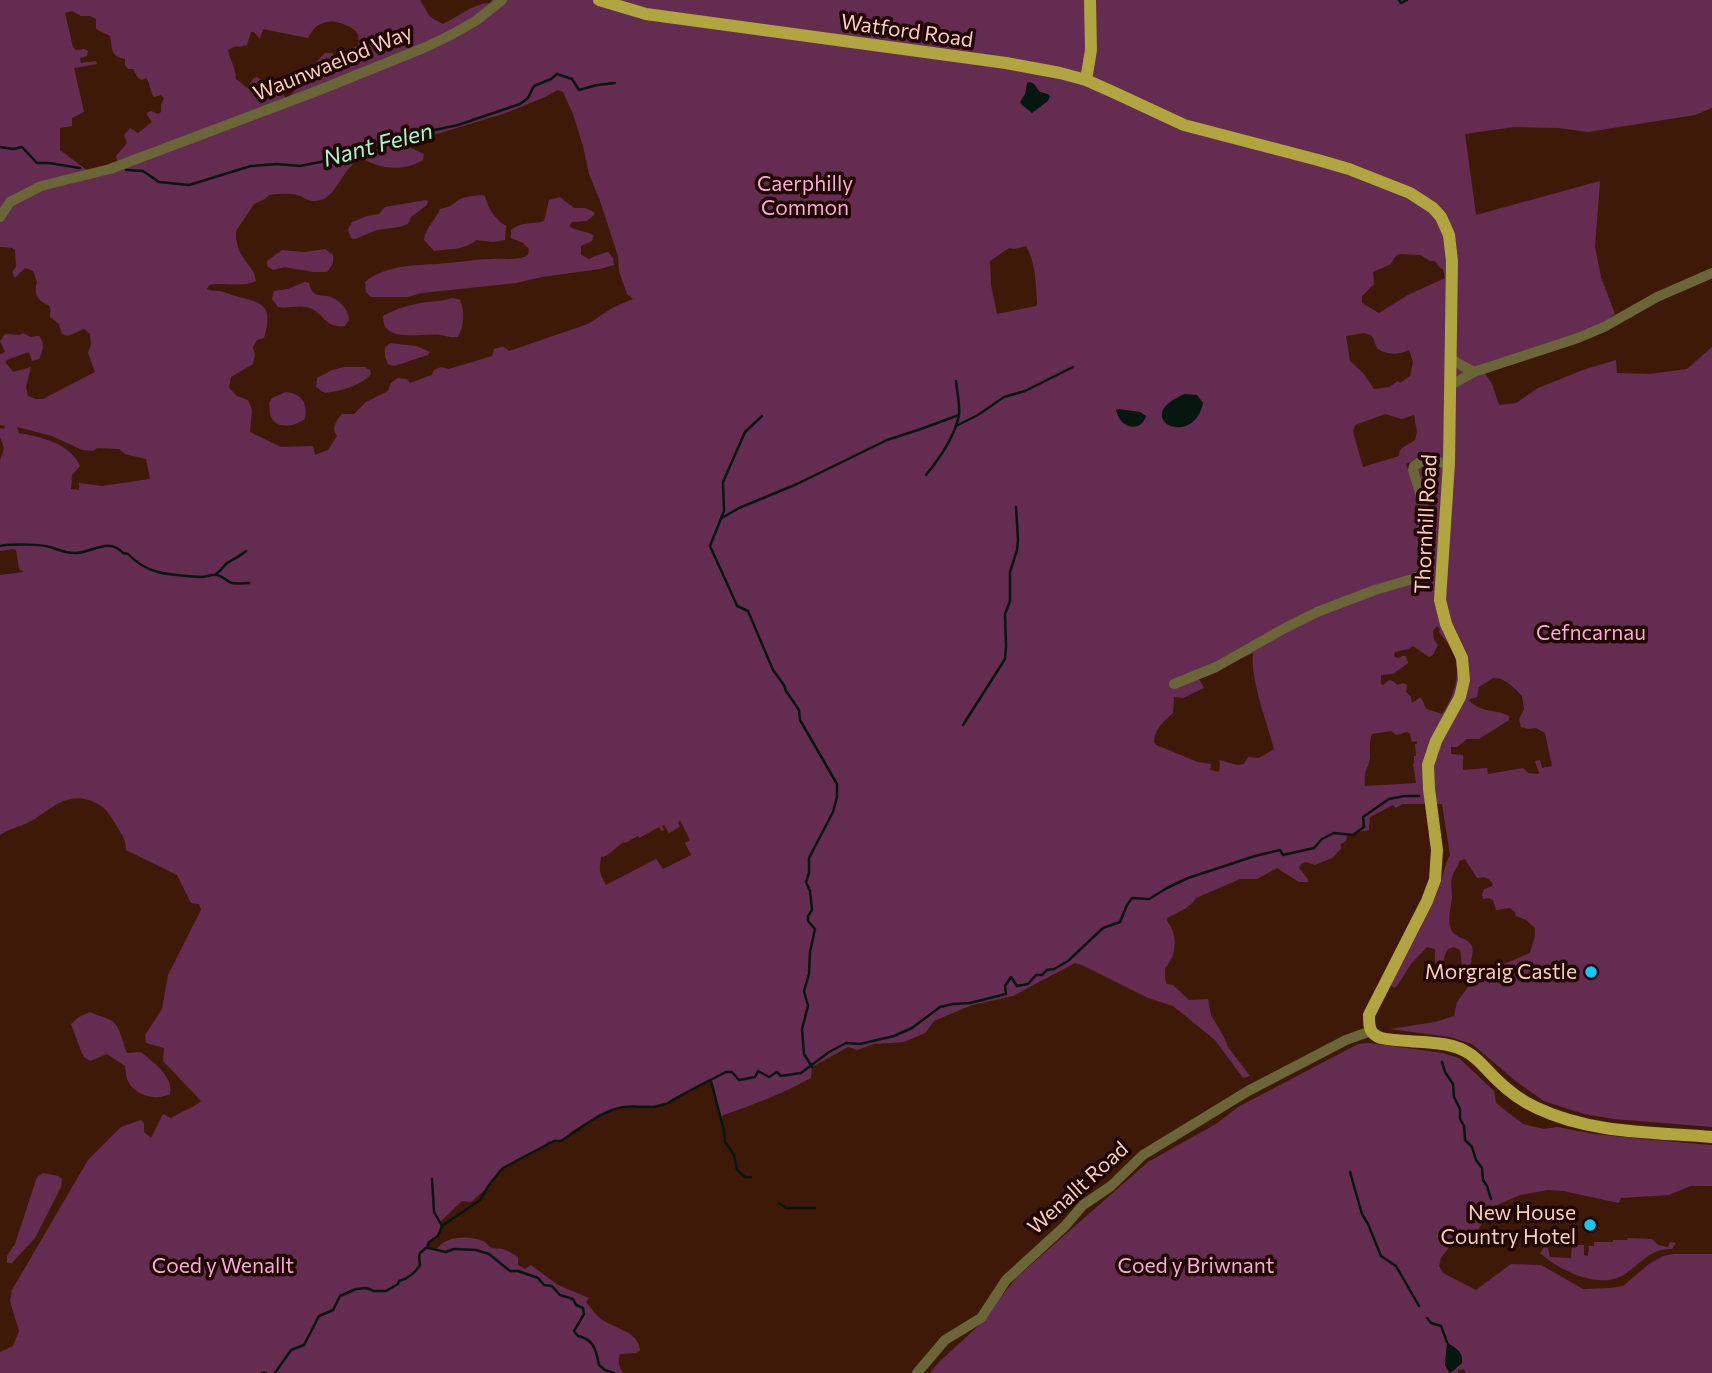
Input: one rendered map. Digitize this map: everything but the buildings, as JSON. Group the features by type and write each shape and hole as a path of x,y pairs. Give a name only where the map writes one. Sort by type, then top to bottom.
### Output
{"main road":[{"name":"Watford Road","path":"599,0 646,14 1006,63 1086,80"},
{"path":"1086,80 1091,50 1090,0"},
{"name":"Thornhill Road","path":"1086,80 1184,125 1349,169 1410,194 1433,208 1446,225 1451,245 1452,360 1449,463 1440,600 1446,624 1462,657 1463,688 1436,741 1429,765 1429,789 1437,850 1434,880 1427,901 1369,1014 1371,1031"},
{"path":"1371,1031 1381,1038 1442,1045 1469,1053 1517,1097 1548,1113 1616,1130 1712,1137"}],"street":[{"name":"Waunwaelod Way","path":"0,217 10,202 41,186 110,169 426,47 477,20 502,0"},
{"path":"1451,386 1474,372 1604,327 1657,297 1712,272"},
{"path":"1452,360 1474,372"},
{"path":"1174,684 1216,667 1317,612 1420,575 1424,565 1425,519 1414,466 1422,461 1449,463"},
{"name":"Wenallt Road","path":"917,1373 945,1340 981,1318 1006,1280 1065,1226 1083,1205 1111,1186 1143,1155 1248,1091 1346,1040 1371,1031"}],"green space":[{"path":"0,0 420,0 430,17 443,24 492,0 1712,0 1712,108 1695,115 1588,132 1514,127 1465,134 1476,215 1600,181 1595,247 1601,277 1615,314 1600,325 1481,365 1481,373 1485,373 1492,384 1499,405 1516,403 1538,388 1616,360 1617,373 1649,374 1687,369 1712,347 1712,1127 1584,1114 1544,1101 1472,1044 1450,1037 1390,1029 1454,1016 1457,1002 1476,976 1530,953 1535,936 1535,928 1516,916 1510,908 1496,910 1493,900 1483,899 1484,889 1493,884 1486,878 1477,878 1465,859 1459,861 1452,877 1449,921 1453,932 1472,946 1471,968 1465,972 1460,950 1454,947 1448,949 1444,957 1443,979 1440,980 1435,949 1427,947 1411,964 1397,986 1394,988 1389,984 1433,902 1450,855 1442,804 1402,804 1396,808 1393,805 1370,817 1369,830 1347,836 1341,849 1332,858 1315,865 1306,862 1301,864 1299,868 1308,882 1299,882 1277,868 1257,879 1240,879 1196,898 1187,907 1167,918 1175,945 1165,968 1167,984 1173,985 1189,1000 1208,999 1211,1015 1228,1047 1250,1076 1243,1078 1215,1040 1173,1006 1148,998 1075,963 1013,996 972,1005 934,1021 925,1033 904,1042 874,1044 857,1050 848,1047 812,1067 811,1078 721,1116 711,1081 681,1094 667,1104 621,1107 608,1111 563,1139 548,1142 537,1151 499,1170 489,1186 471,1202 462,1201 440,1222 439,1233 427,1247 436,1250 451,1239 477,1239 492,1248 503,1249 518,1257 518,1265 525,1269 531,1265 558,1285 589,1298 586,1302 599,1317 630,1334 638,1344 640,1350 636,1353 620,1354 619,1364 624,1373 0,1373 0,1352 13,1346 19,1331 10,1301 12,1290 88,1160 121,1127 141,1120 144,1123 144,1132 151,1138 163,1114 171,1118 201,1101 163,1061 164,1048 146,1043 145,1035 162,1009 168,975 201,910 199,904 191,903 177,875 126,850 123,838 108,813 89,800 79,798 63,801 33,820 0,835 0,575 24,572 19,569 16,550 0,551 0,461 4,448 0,428 4,429 5,426 0,425 0,354 5,352 0,341 5,334 23,333 30,337 39,336 41,339 43,348 39,359 32,361 29,352 6,360 13,372 31,367 26,387 28,396 36,399 43,399 95,372 88,353 91,345 90,334 84,329 68,336 62,334 59,324 50,317 50,307 37,297 37,282 33,271 25,268 15,278 12,272 16,267 15,250 0,247","holes":["72,11 96,19 96,29 110,36 115,54 125,59 125,65 128,69 133,69 138,78 146,78 154,97 161,95 164,98 161,112 148,112 152,122 138,133 130,128 124,135 127,143 116,156 119,169 112,173 92,177 60,150 60,128 72,126 72,118 84,112 74,68 97,64 96,61 81,63 80,58 87,56 88,51 76,50 65,13","333,21 352,28 358,35 358,46 336,56 325,53 313,65 316,77 298,86 286,98 281,92 273,94 270,85 257,77 247,88 236,79 228,50 247,45 251,32 260,39 263,29 308,38 315,28","558,90 563,92 573,114 589,174 618,256 623,283 627,294 633,299 614,307 588,324 509,351 504,347 494,349 492,356 449,369 441,367 434,370 432,375 410,383 407,379 397,378 388,391 366,402 354,414 342,414 334,427 337,436 328,450 315,455 313,446 281,447 250,432 252,410 248,400 237,396 229,388 231,377 253,364 253,347 257,340 264,338 267,324 265,308 253,301 207,289 209,285 256,281 254,273 239,251 236,231 254,204 269,195 290,194 311,201 322,200 329,196 349,168 363,159 393,168 416,164 423,160 424,154 409,147 417,140 506,113","1026,246 1035,274 1036,306 997,314 991,285 990,261 1009,248","1399,254 1420,255 1435,261 1443,269 1445,278 1408,295 1379,313 1362,303 1362,296 1374,284 1373,272 1391,264","1368,334 1373,337 1378,349 1389,353 1409,350 1413,362 1410,376 1400,383 1398,381 1389,387 1374,389 1364,374 1350,361 1346,336","1385,414 1402,419 1414,415 1417,432 1415,440 1402,448 1399,456 1363,467 1353,432 1355,425","17,427 52,436 82,450 119,449 125,454 146,459 150,479 102,486 79,483 79,490 71,489 72,475 80,466 75,458 54,442 19,433","1419,458 1423,465 1418,468 1418,475 1428,507 1425,519 1424,565 1420,575 1326,608 1325,604 1407,578 1418,569 1420,513 1406,464","1440,538 1444,550 1449,549 1445,593 1437,594","1437,626 1452,650 1457,666 1456,684 1442,714 1426,709 1421,697 1412,703 1404,683 1397,685 1389,680 1381,684 1381,675 1393,674 1408,663 1406,656 1395,657 1395,652 1413,646 1429,657 1438,645 1433,631","1253,653 1256,688 1274,749 1259,758 1248,757 1244,764 1219,760 1219,772 1210,770 1211,764 1198,762 1156,745 1154,742 1158,729 1173,713 1174,697 1183,698 1204,688 1199,679","1493,678 1509,684 1522,696 1524,709 1519,719 1521,727 1536,728 1545,733 1552,766 1542,768 1540,760 1535,761 1539,773 1537,774 1528,773 1523,768 1488,774 1487,768 1463,770 1463,755 1451,754 1451,747 1457,747 1467,739 1479,739 1509,720 1509,716 1480,708 1469,701 1477,697 1479,687","1391,731 1396,735 1407,732 1410,734 1412,742 1417,741 1413,764 1416,783 1365,786 1372,734","680,820 690,840 685,843 691,855 663,869 656,859 606,885 600,871 601,857 624,842 638,836 639,838 659,827 664,830 664,825 669,833 680,827"]},
{"path":"469,196 485,196 492,213 506,226 505,240 476,240 462,247 434,251 424,240 440,209"},
{"path":"560,197 574,208 585,208 594,212 587,221 572,222 569,226 594,235 592,241 581,246 581,255 589,259 608,252 614,265 516,283 407,297 371,297 366,292 365,282 394,268 524,257 528,255 529,249 511,238 511,230 523,224 544,221 549,200"},
{"path":"426,200 427,205 411,217 408,224 351,238 348,230 352,222 379,214 385,207"},
{"path":"325,249 333,255 327,272 285,267 273,270 267,266 267,261 282,250 305,252"},
{"path":"309,283 315,294 330,297 342,304 349,320 345,326 330,324 310,308 278,307 272,299 274,291"},
{"path":"452,298 460,300 463,309 463,323 458,337 396,334 389,331 385,325 383,316 394,311"},
{"path":"390,343 416,346 430,352 394,366 388,364 385,357 385,348"},
{"path":"345,367 364,367 370,370 371,374 356,385 337,391 325,393 316,387 317,378"},
{"path":"286,392 300,397 305,404 306,414 305,419 284,426 272,418 269,403 272,398"},
{"path":"90,1012 115,1023 127,1053 141,1052 157,1065 169,1082 170,1094 153,1097 137,1091 128,1081 125,1066 107,1054 90,1061 84,1057 71,1024"},
{"name":"Coed y Briwnant","path":"1370,1043 1443,1053 1459,1058 1494,1091 1496,1103 1523,1124 1544,1129 1557,1127 1595,1134 1712,1145 1712,1186 1690,1186 1669,1195 1621,1198 1619,1203 1563,1191 1548,1190 1520,1195 1495,1206 1474,1235 1450,1246 1441,1258 1439,1266 1443,1273 1476,1290 1511,1264 1541,1265 1583,1289 1610,1288 1623,1286 1663,1256 1712,1254 1712,1373 1466,1373 1464,1369 1458,1370 1458,1373 1450,1373 1456,1369 1459,1351 1448,1343 1445,1365 1449,1373 930,1373 987,1318 1017,1277 1148,1162 1216,1124 1238,1107 1358,1044"},
{"path":"43,1173 62,1179 61,1187 35,1238 12,1263 7,1263 7,1256 15,1244 37,1177"},
{"path":"1628,1238 1652,1239 1658,1245 1668,1247 1670,1242 1676,1243 1672,1249 1652,1254 1625,1274 1604,1280 1569,1272 1540,1253 1544,1247 1540,1239 1546,1241 1550,1257 1571,1258 1572,1245 1584,1245 1584,1255 1588,1256 1589,1246 1594,1246 1594,1242 1613,1242"}],"shaded area":[{"path":"1030,82 1040,92 1050,96 1048,101 1032,113 1020,102 1027,83"},
{"path":"1185,394 1197,395 1203,403 1197,417 1188,425 1169,425 1163,420 1162,412 1169,403"},
{"path":"1116,410 1140,412 1146,416 1140,425 1126,425 1118,416"},
{"path":"1447,1342 1462,1356 1462,1363 1450,1373 1445,1365"}],"waterway":[{"path":"1399,0 1401,3 1407,0"},
{"name":"Nant Felen","path":"126,170 143,171 159,182 189,185 251,166 300,166 355,155 520,104 528,98 534,86 557,74 572,79 579,90 615,83"},
{"name":"Nant Felen","path":"0,147 22,147 37,163 80,168"},
{"path":"956,426 1004,397 1025,391 1073,367"},
{"path":"926,475 946,447 957,423 959,411 956,381"},
{"path":"722,518 887,440 959,415"},
{"path":"762,416 745,432 723,482 724,511 710,546 737,606 748,611 773,670 799,710 800,720 837,784 833,812 809,858 806,882 812,910 808,921 815,929 804,991 808,1006 802,1029 804,1054 812,1067"},
{"path":"963,725 1005,659 1005,614 1010,601 1010,572 1018,540 1016,507"},
{"path":"0,546 40,545 73,553 112,546 144,567 162,573 201,577 217,575 232,583 249,583"},
{"path":"216,574 246,551"},
{"path":"275,1373 291,1350 304,1345 319,1316 333,1310 340,1296 356,1289 386,1291 409,1277 420,1265 420,1253 438,1236 442,1226 480,1200 503,1168 554,1141 561,1141 599,1116 624,1107 663,1105 726,1072 732,1072 739,1080 755,1077 758,1071 769,1077 777,1072 781,1076 801,1073 846,1043 860,1044 894,1036 912,1028 940,1007 1006,994 1005,986 1011,977 1017,986 1028,984 1036,975 1042,975 1068,961 1103,928 1120,922 1132,898 1149,899 1188,878 1255,856 1280,850 1283,855 1314,848 1322,839 1334,833 1353,835 1364,827 1363,817 1389,799 1419,796"},
{"path":"1442,1062 1453,1084 1465,1140 1472,1147 1482,1168 1483,1180 1491,1199"},
{"path":"711,1081 725,1142 734,1155 737,1170 745,1177 751,1177"},
{"path":"1350,1172 1362,1214 1381,1256 1396,1266 1419,1306"},
{"path":"432,1179 434,1212 442,1226"},
{"path":"779,1203 786,1208 815,1208"},
{"path":"428,1248 446,1252 454,1249 476,1250 489,1254 510,1271 538,1278 544,1285 552,1286 560,1295 573,1299 576,1305 583,1308 584,1314 574,1331 593,1346 599,1365 614,1373"},
{"path":"1427,1318 1431,1323 1441,1326 1447,1342"}],"place":[{"name":"Morgraig Castle","path":"1591,972"},
{"name":"New House Country Hotel","path":"1590,1225"}],"park label":[{"name":"Caerphilly Common","path":"805,196"},
{"name":"Cefncarnau","path":"1591,633"},
{"name":"Coed y Wenallt","path":"223,1266"}]}
